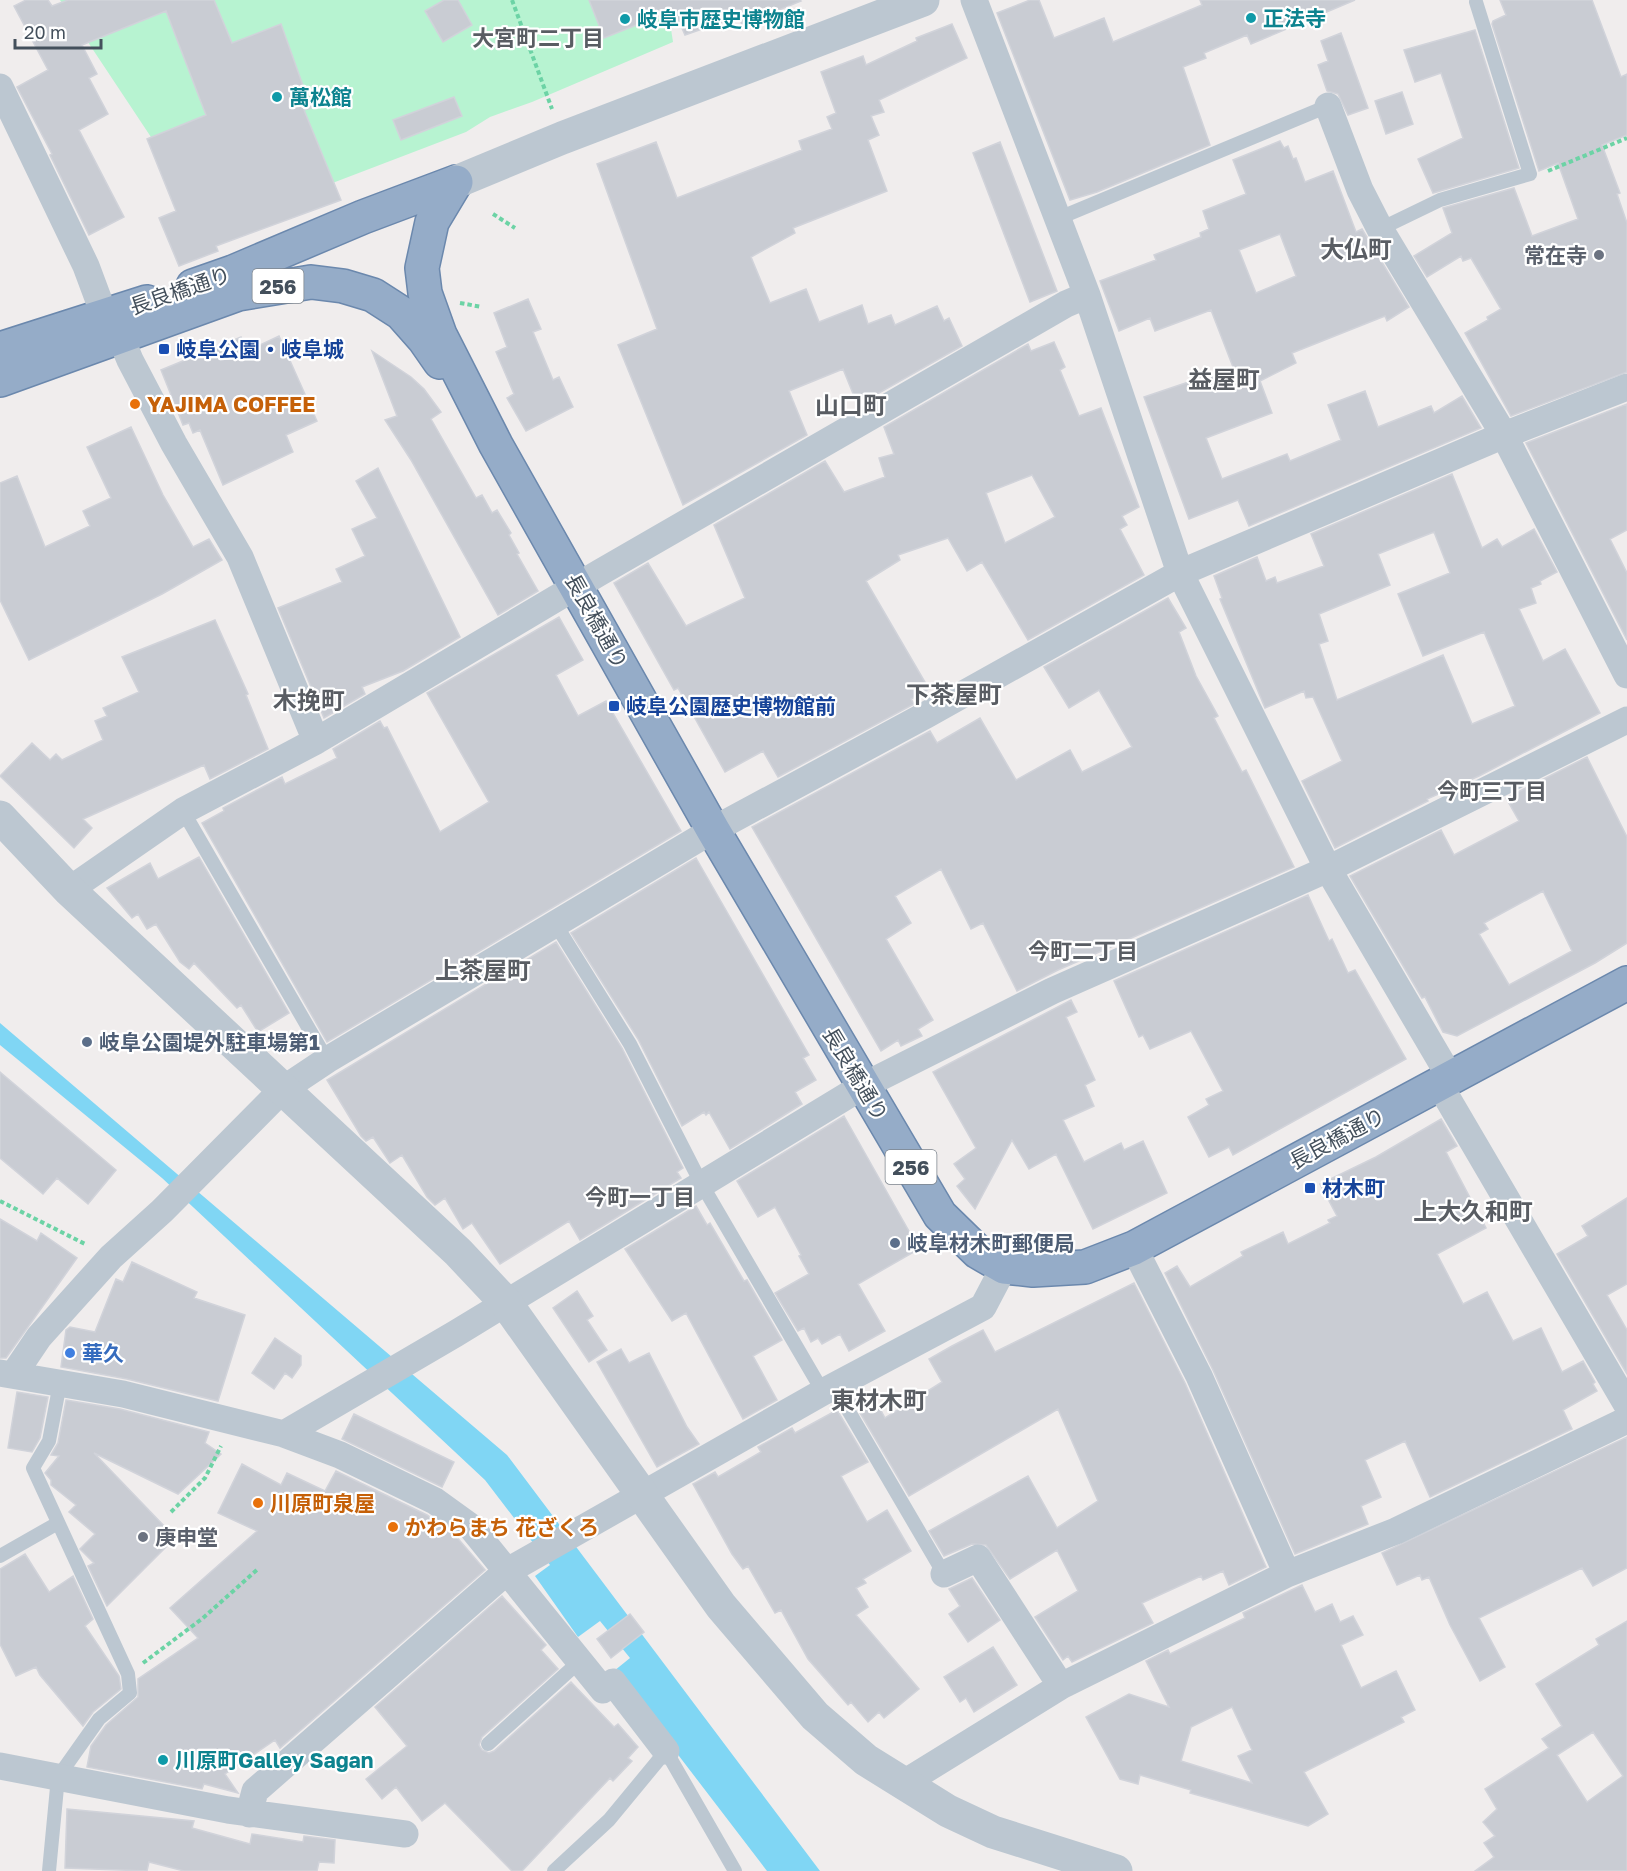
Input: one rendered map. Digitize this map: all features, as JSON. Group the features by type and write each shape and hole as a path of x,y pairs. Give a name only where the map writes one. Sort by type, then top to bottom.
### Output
{"highway":[{"name":"長良橋通り","path":"0,380 112,326 233,272 363,216 456,182"},
{"name":"長良橋通り","path":"456,182 432,222 423,268 425,293 440,334 496,446"},
{"name":"長良橋通り","path":"0,349 112,326 238,294 311,282 343,286 373,295 400,313 424,339 496,446 578,586 712,830 940,1215 978,1252 1004,1267 1033,1270 1085,1267 1134,1248 1627,983"}],"street":[{"path":"456,182 562,138 924,0"},
{"path":"974,0 1088,295 1180,573 1328,869 1627,1405"},
{"path":"0,87 86,266 112,326 174,444 240,557 316,741"},
{"path":"1328,106 1360,190 1380,229 1504,435 1627,675"},
{"path":"69,890 183,811 316,741 578,586 1066,304 1088,295"},
{"path":"7,1374 111,1257 162,1211 251,1118 282,1090 327,1060 712,830 926,715 1180,573 1504,435 1627,387"},
{"path":"284,1434 455,1334 863,1086 1052,991 1328,869 1627,720"},
{"path":"0,817 69,890 458,1252 506,1303 721,1606 815,1716 866,1760 948,1811 993,1832 1116,1871"},
{"path":"1134,1248 1199,1376 1287,1574"},
{"path":"249,1814 255,1791 506,1572 829,1389 983,1307 1004,1267"},
{"path":"7,1374 123,1394 284,1434 340,1455 435,1501 471,1527 603,1690 614,1682 666,1751"},
{"path":"904,1783 1061,1686 1287,1574 1396,1531 1627,1420"},
{"path":"944,1574 978,1558 1061,1686"},
{"path":"0,1766 249,1814 405,1834"}],"lane":[{"path":"1380,229 1440,200 1530,174 1476,2"},
{"path":"1059,218 1328,106"},
{"path":"183,811 327,1060"},
{"path":"556,925 630,1044 701,1183 944,1574"},
{"path":"49,1871 58,1777 99,1719 130,1693 128,1674 33,1468 49,1441 60,1383"},
{"path":"0,1556 58,1523"},
{"path":"488,1744 580,1661"},
{"path":"554,1871 609,1820 666,1751 735,1871"}],"path":[{"path":"512,0 562,138"},
{"path":"1530,174 1539,175 1627,138"},
{"path":"493,214 514,228"},
{"path":"453,302 482,307"},
{"path":"0,1201 111,1257"},
{"path":"171,1512 205,1478 233,1421"},
{"path":"128,1674 203,1618 258,1569"}],"green space":[{"path":"60,0 760,0 671,29 673,42 532,102 490,117 466,132 212,229"}],"water":[{"path":"0,1023 507,1455 820,1871 767,1871 614,1671 630,1658 600,1621 578,1637 535,1576 550,1565 485,1480 162,1178 0,1045"}],"building":[{"path":"26,0 48,0 52,6 68,0 214,0 232,43 281,24 311,108 304,110 341,200 216,246 218,251 179,266 159,218 176,211 147,139 206,115 166,11 82,45 97,74 89,78 108,114 79,130 124,217 89,235 50,155 52,154 17,87 48,70 14,6"},
{"path":"444,0 458,0 472,25 443,42 425,11"},
{"path":"589,0 801,1 742,25 739,16 685,35 674,10 604,38"},
{"path":"1030,0 1039,0 1054,38 1104,18 1113,42 1202,5 1200,0 1355,0 1251,44 1247,35 1204,53 1206,58 1183,67 1210,145 1097,192 1070,200 997,13"},
{"path":"1500,0 1592,0 1621,77 1627,74 1627,135 1602,145 1620,193 1617,194 1627,223 1627,372 1511,416 1465,333 1488,320 1487,317 1501,309 1471,258 1463,261 1461,256 1427,277 1414,256 1452,233 1443,208 1514,188 1532,236 1578,219 1558,163 1539,171 1492,24 1493,21 1506,15"},
{"path":"952,24 967,58 879,100 884,112 871,116 879,135 868,140 887,191 793,228 795,233 751,257 770,303 806,289 819,322 862,305 868,324 891,315 895,325 937,306 944,321 949,318 962,346 872,397 871,395 856,401 843,369 789,391 807,435 683,505 618,345 657,329 597,164 656,142 677,198 802,150 799,141 832,129 827,117 836,113 821,72 863,56 866,65 917,41 916,38"},
{"path":"1475,30 1519,168 1433,193 1418,159 1463,138 1441,73 1415,82 1404,50"},
{"path":"1341,33 1368,108 1348,115 1338,94 1327,91 1318,65 1328,61 1321,41"},
{"path":"1402,92 1413,124 1386,134 1375,101"},
{"path":"454,97 462,116 401,140 393,120"},
{"path":"1280,141 1284,148 1288,146 1293,159 1296,158 1305,182 1333,171 1356,232 1362,229 1409,307 1387,321 1385,316 1292,353 1296,363 1260,381 1272,413 1206,438 1222,479 1287,454 1290,461 1341,440 1328,405 1365,391 1378,427 1431,406 1434,413 1462,396 1481,428 1249,526 1238,500 1189,519 1144,397 1233,367 1211,310 1155,331 1150,318 1119,331 1100,281 1156,260 1154,255 1201,237 1200,233 1209,229 1203,211 1246,194 1233,160","holes":["1280,234 1296,276 1256,293 1239,250"]},
{"path":"1000,142 1057,291 1030,302 973,153"},
{"path":"528,299 541,329 533,332 553,380 559,377 573,407 526,431 507,398 514,394 496,352 507,347 494,313"},
{"path":"279,336 317,421 286,435 293,452 223,485 200,430 193,433 189,423 183,425 161,370 241,337 247,351"},
{"path":"1054,342 1065,367 1060,370 1079,416 1101,408 1139,507 1122,516 1127,525 1120,529 1144,575 1028,640 982,562 967,571 948,538 898,555 900,560 866,581 929,689 911,699 914,704 778,777 763,751 725,772 678,688 674,690 614,583 648,563 686,626 745,598 714,525 825,461 844,492 885,477 879,458 894,454 884,427 1028,344 1031,351","holes":["1032,475 1055,517 1005,543 986,493"]},
{"path":"372,351 411,377 424,389 441,412 431,419 476,498 482,495 492,513 497,510 511,533 509,535 519,553 517,554 538,591 498,615 411,460 385,420 397,416"},
{"path":"1627,404 1627,530 1610,539 1627,573 1627,640 1526,443"},
{"path":"131,427 163,495 193,547 209,539 222,560 162,594 29,660 0,600 0,483 17,476 45,547 90,526 83,511 111,498 87,447"},
{"path":"378,468 460,637 403,671 362,687 365,694 324,718 278,608 342,582 336,569 365,556 352,529 377,518 356,481"},
{"path":"1452,474 1482,548 1497,539 1502,547 1534,529 1557,572 1540,581 1541,584 1531,588 1536,603 1519,609 1543,661 1565,649 1600,713 1479,776 1427,799 1428,801 1335,848 1302,781 1342,761 1313,697 1306,698 1304,691 1265,708 1220,599 1222,598 1214,576 1257,557 1266,581 1275,577 1277,583 1324,566 1311,534","holes":["1434,532 1450,573 1398,594 1423,656 1484,632 1515,706 1472,724 1443,655 1337,700 1319,644 1328,641 1319,614 1390,585 1378,554"]},
{"path":"1168,598 1186,628 1179,632 1196,676 1218,716 1214,718 1242,772 1246,770 1294,867 1058,970 1017,991 983,923 971,929 941,869 895,896 911,923 886,939 933,1020 918,1029 922,1036 901,1046 898,1040 881,1051 752,827 930,731 937,743 980,718 1016,780 1070,750 1082,772 1132,747 1099,690 1069,708 1044,667"},
{"path":"559,617 583,660 556,675 578,716 606,701 681,831 327,1042 202,823 224,811 223,808 282,777 285,784 337,758 333,749 380,721 384,728 387,727 440,832 489,802 427,693"},
{"path":"215,620 248,694 246,695 268,749 210,779 204,765 83,819 92,828 74,848 0,776 32,743 50,760 56,754 62,760 103,740 95,721 107,716 103,708 139,692 122,657"},
{"path":"1587,757 1627,837 1627,943 1595,963 1457,1036 1443,1032 1425,997 1422,998 1350,876 1441,830 1454,855 1519,821 1506,798","holes":["1543,891 1572,951 1509,985 1479,934 1488,929 1484,923"]},
{"path":"199,857 289,1013 258,1032 241,1005 237,1008 194,963 189,969 180,962 156,924 147,929 138,914 132,918 107,888 150,863 158,879"},
{"path":"696,858 809,1055 803,1058 816,1080 795,1092 802,1104 730,1149 709,1112 706,1115 704,1112 682,1126 638,1039 571,933"},
{"path":"1308,895 1329,941 1332,939 1348,973 1355,970 1406,1059 1233,1155 1229,1147 1209,1157 1188,1117 1209,1105 1206,1099 1223,1091 1191,1031 1150,1049 1143,1035 1139,1037 1114,981"},
{"path":"556,942 622,1048 683,1168 677,1172 681,1178 580,1240 569,1221 500,1264 472,1223 463,1229 445,1198 435,1205 427,1197 402,1155 390,1163 373,1137 366,1141 361,1136 327,1080"},
{"path":"1071,1000 1077,1012 1066,1017 1095,1080 1085,1085 1094,1106 1063,1120 1084,1162 1121,1143 1124,1150 1143,1141 1167,1193 1093,1229 1056,1154 1029,1169 1012,1140 975,1209 957,1186 965,1179 954,1164 976,1148 933,1072"},
{"path":"0,1072 116,1170 88,1204 57,1178 43,1194 0,1158"},
{"path":"844,1116 919,1249 858,1284 885,1331 849,1351 840,1334 822,1344 818,1338 811,1342 804,1328 798,1331 775,1293 809,1274 775,1207 758,1217 737,1181"},
{"path":"1441,1119 1457,1146 1446,1152 1486,1228 1437,1254 1463,1304 1487,1292 1513,1341 1541,1328 1562,1372 1583,1361 1595,1382 1593,1384 1597,1391 1563,1410 1572,1429 1430,1497 1405,1441 1365,1460 1381,1497 1361,1506 1368,1524 1295,1554 1213,1370 1165,1273 1177,1266 1190,1287 1243,1256 1241,1252 1283,1232 1288,1244 1330,1223 1328,1220 1337,1216 1320,1184 1376,1157"},
{"path":"1627,1198 1627,1284 1607,1295 1627,1330 1627,1374 1557,1254 1588,1236 1582,1226"},
{"path":"696,1206 707,1225 710,1223 744,1281 747,1280 782,1340 753,1356 777,1400 743,1419 686,1313 672,1321 625,1249"},
{"path":"0,1219 37,1241 41,1233 77,1258 6,1358 0,1358"},
{"path":"132,1262 197,1292 194,1298 245,1315 218,1401 127,1379 61,1367 66,1330 70,1327 95,1332 116,1279 123,1282"},
{"path":"1134,1283 1185,1383 1266,1567 1229,1585 1223,1571 1203,1580 1201,1576 1142,1603 1153,1623 1072,1662 1068,1656 1063,1660 1035,1617 1078,1591 1057,1550 1010,1579 986,1545 972,1544 944,1556 929,1531 1028,1476 1057,1528 1098,1501 1058,1409 909,1496 853,1401 871,1392 885,1418 942,1382 929,1359 952,1346 983,1330 995,1352"},
{"path":"577,1291 593,1316 587,1320 607,1350 589,1362 553,1308"},
{"path":"275,1338 301,1356 301,1365 292,1378 285,1373 274,1389 252,1373"},
{"path":"621,1349 629,1363 649,1353 687,1427 699,1444 657,1467 597,1362"},
{"path":"17,1392 48,1397 40,1438 32,1452 8,1448"},
{"path":"66,1400 120,1409 209,1432 205,1443 221,1454 178,1494 94,1453 167,1529 164,1533 172,1541 107,1606 88,1566 94,1563 80,1549 95,1534 69,1512 76,1505 51,1485 51,1480 45,1473 59,1456 51,1455 58,1443"},
{"path":"837,1410 868,1462 841,1476 867,1522 887,1510 911,1551 863,1579 866,1583 856,1588 868,1607 856,1615 919,1689 884,1718 879,1712 868,1722 851,1702 848,1705 808,1659 781,1610 775,1613 748,1566 743,1569 732,1554 693,1484 715,1472 718,1477 761,1452 758,1447 792,1428 795,1433"},
{"path":"354,1414 454,1462 442,1487 342,1439"},
{"path":"1627,1437 1627,1568 1593,1586 1582,1568 1479,1618 1505,1667 1480,1681 1450,1625 1429,1577 1422,1580 1420,1575 1397,1585 1382,1553"},
{"path":"242,1464 281,1485 287,1473 325,1491 336,1471 427,1515 455,1535 485,1570 280,1748 275,1740 225,1774 238,1793 204,1784 202,1789 87,1767 91,1746 106,1725 138,1697 138,1679 198,1638 170,1608 257,1531 218,1513"},
{"path":"25,1554 49,1592 73,1576 93,1619 85,1626 119,1676 121,1689 93,1712 83,1726 40,1675 36,1667 16,1676 0,1644 0,1569"},
{"path":"972,1578 1000,1620 968,1642 949,1614 960,1606 949,1589"},
{"path":"1302,1585 1315,1612 1332,1604 1340,1622 1353,1616 1363,1635 1341,1645 1361,1688 1396,1671 1415,1710 1401,1717 1404,1722 1304,1772 1328,1814 1308,1826 1190,1793 1191,1790 1140,1775 1138,1784 1120,1779 1086,1717 1129,1694 1169,1707 1146,1661 1168,1650 1170,1654 1245,1618 1243,1613","holes":["1232,1707 1252,1750 1238,1756 1252,1783 1181,1761 1191,1727"]},
{"path":"502,1596 546,1645 541,1650 558,1669 482,1737 479,1745 482,1750 489,1753 494,1751 571,1682 614,1727 618,1724 638,1747 628,1758 632,1761 613,1781 610,1778 522,1871 512,1871 445,1803 422,1821 396,1787 382,1799 366,1779 407,1746 375,1707"},
{"path":"630,1614 644,1632 611,1658 597,1639"},
{"path":"1627,1621 1627,1871 1475,1871 1494,1857 1484,1843 1495,1836 1483,1822 1497,1809 1485,1789 1549,1748 1542,1739 1562,1726 1536,1684 1599,1645 1596,1639","holes":["1593,1732 1623,1776 1587,1802 1557,1755"]},
{"path":"993,1647 1017,1685 974,1712 966,1698 960,1702 944,1677"},
{"path":"67,1809 194,1821 192,1828 250,1844 252,1834 303,1842 304,1836 335,1840 334,1863 319,1862 317,1871 184,1871 149,1862 147,1871 65,1868"}],"place":[{"name":"正法寺","path":"1251,18"},
{"name":"岐阜市歴史博物館","path":"625,19"},
{"name":"萬松館","path":"277,97"},
{"name":"常在寺","path":"1599,255"},
{"name":"岐阜公園・岐阜城","path":"164,349"},
{"name":"YAJIMA COFFEE","path":"135,404"},
{"name":"岐阜公園歴史博物館前","path":"614,706"},
{"name":"岐阜公園堤外駐車場第1","path":"87,1042"},
{"name":"材木町","path":"1310,1188"},
{"name":"岐阜材木町郵便局","path":"895,1243"},
{"name":"華久","path":"70,1353"},
{"name":"川原町泉屋","path":"258,1503"},
{"name":"かわらまち 花ざくろ","path":"393,1527"},
{"name":"庚申堂","path":"143,1537"},
{"name":"川原町Galley Sagan","path":"163,1760"}],"district":[{"name":"大宮町二丁目","path":"538,37"},
{"name":"大仏町","path":"1356,248"},
{"name":"益屋町","path":"1224,378"},
{"name":"山口町","path":"851,404"},
{"name":"下茶屋町","path":"954,693"},
{"name":"木挽町","path":"309,699"},
{"name":"今町三丁目","path":"1492,790"},
{"name":"今町二丁目","path":"1083,950"},
{"name":"上茶屋町","path":"483,969"},
{"name":"今町一丁目","path":"640,1196"},
{"name":"上大久和町","path":"1473,1210"},
{"name":"東材木町","path":"879,1399"}]}
